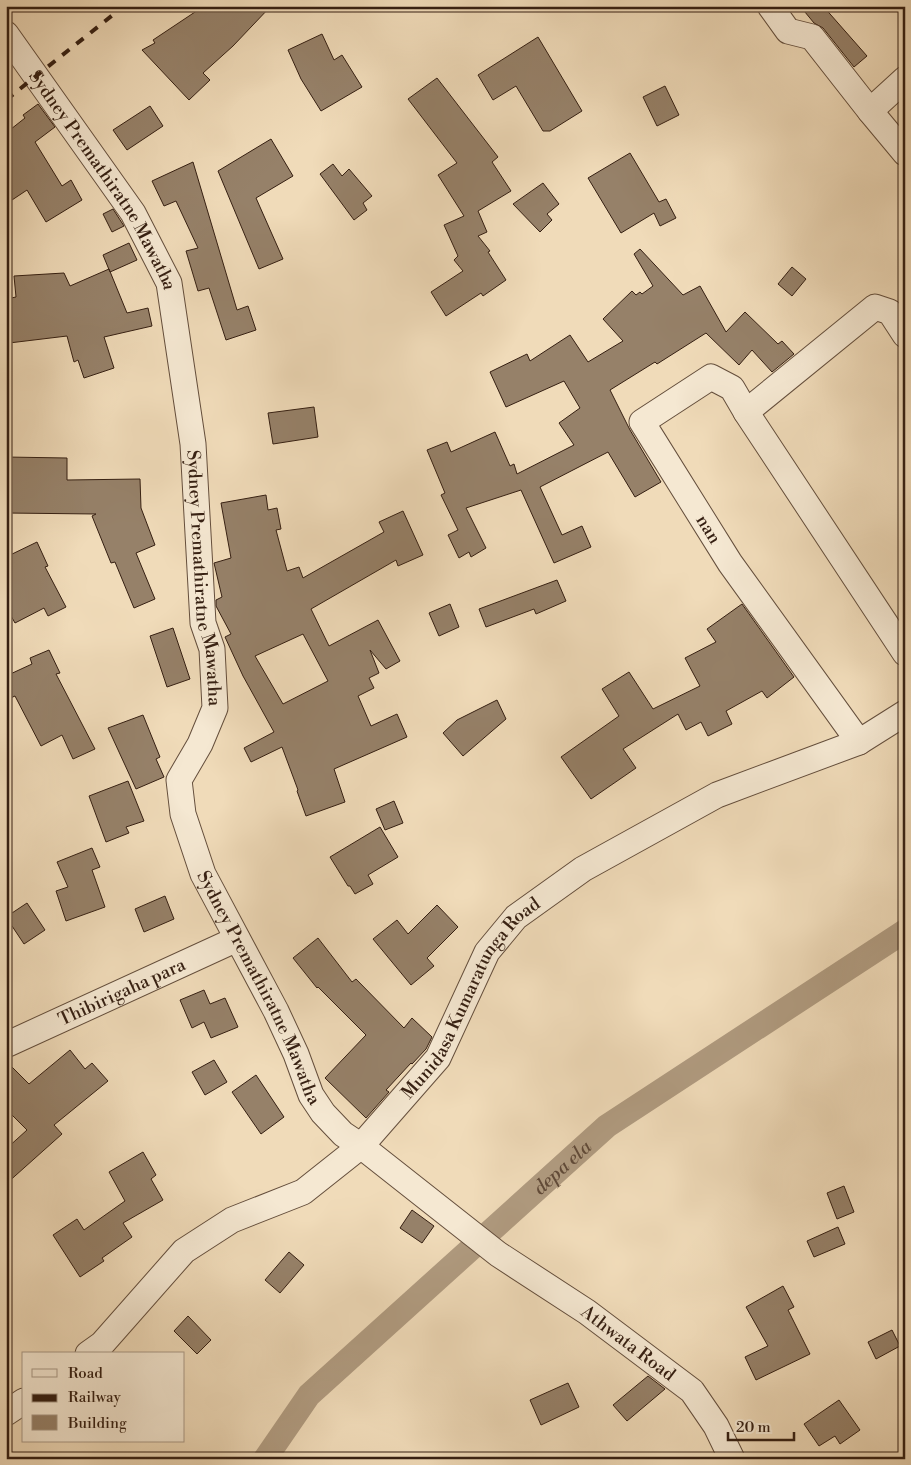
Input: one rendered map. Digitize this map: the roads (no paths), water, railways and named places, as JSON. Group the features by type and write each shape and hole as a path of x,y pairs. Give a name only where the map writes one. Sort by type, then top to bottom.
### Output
{"street":[{"path":"770,6 788,30 812,37 905,153"},
{"name":"Sydney Premathiratne Mawatha","path":"6,34 133,214 169,283 193,444 203,623 212,649 215,708 200,744 179,780 183,814 203,874 284,1028 311,1095 323,1113 343,1134 464,1227"},
{"path":"870,111 905,79"},
{"path":"905,335 890,312 875,307 746,412 905,654"},
{"name":"nan","path":"746,412 732,388 711,377 642,422 730,563 859,742"},
{"name":"Munidasa Kumaratunga Road","path":"91,1352 102,1344 184,1251 232,1220 303,1192 361,1146 438,1058 487,952 516,917 583,869 717,795 859,742 905,713"},
{"name":"Thibirigaha para","path":"6,1042 8,1044 237,939"},
{"name":"Athwata Road","path":"464,1227 498,1254 587,1312 692,1391 716,1426 732,1459"},
{"path":"6,1413 22,1401"}],"waterway":[{"name":"depa ela","path":"265,1459 309,1395 607,1126 905,931"}],"railway":[{"path":"6,100 124,6"}]}
